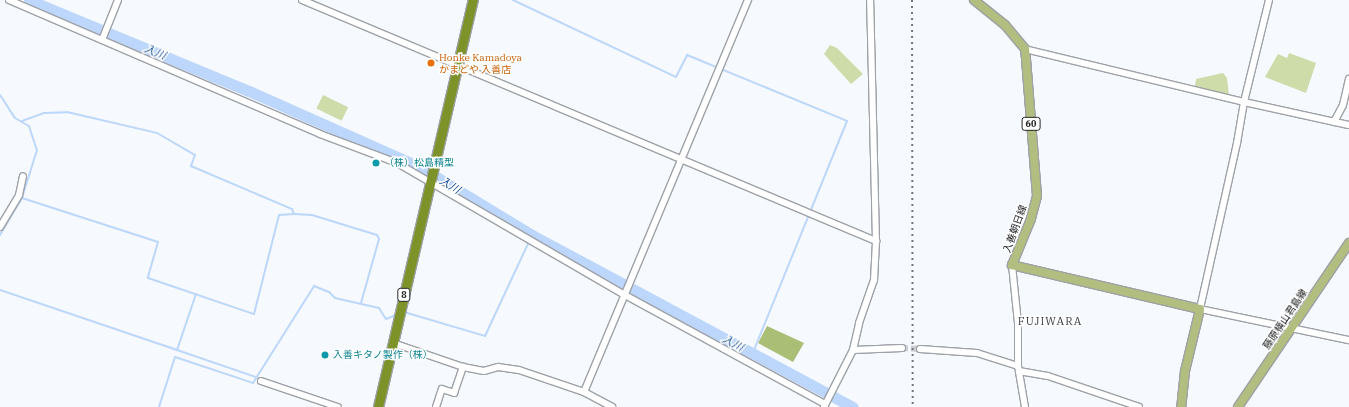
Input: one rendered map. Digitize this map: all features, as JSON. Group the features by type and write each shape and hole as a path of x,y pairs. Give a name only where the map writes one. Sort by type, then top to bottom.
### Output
{"highway":[{"name":"8","path":"378,407 473,0"}],"main road":[{"path":"974,0 1004,25 1025,49"},
{"name":"入善朝日線","path":"1025,49 1037,196 1031,219 1012,265 1200,309"},
{"name":"藤原横山君島線","path":"1238,407 1349,242"},
{"path":"1181,407 1185,372 1200,309"}],"street":[{"path":"9,0 102,38 320,134 397,163 625,295 825,406 836,387 853,350 859,324 874,280 876,241 870,0"},
{"path":"102,38 118,0"},
{"path":"302,0 682,161 876,241"},
{"path":"584,392 682,161 748,0"},
{"path":"1269,0 1244,102 1238,143 1200,309 1349,340"},
{"path":"1025,49 1244,102 1349,125"},
{"path":"1334,122 1343,105 1349,79"},
{"path":"0,227 19,195 23,176"},
{"path":"1012,265 1018,323 1018,368 1025,407"},
{"path":"393,343 463,367 484,371 498,367 519,370 584,392 608,406"},
{"path":"853,350 902,348"},
{"path":"920,349 977,353 1018,368 1048,376 1139,407"},
{"path":"436,407 442,389 454,393 463,367"},
{"path":"260,381 338,407"}],"green space":[{"path":"830,45 837,48 863,74 851,84 824,54"},
{"path":"1289,53 1316,63 1306,93 1265,77 1278,54 1287,58"},
{"path":"1223,73 1227,78 1229,96 1195,86 1196,79"},
{"path":"323,95 348,107 342,121 316,108"},
{"path":"767,326 804,343 793,362 758,343"}],"waterway":[{"name":"入川","path":"29,0 249,91 420,167 532,235 853,407"},
{"path":"513,0 676,77 687,55 847,121 753,353"},
{"path":"0,95 15,118 29,126 37,150 22,198 0,235"},
{"path":"22,121 44,113 67,112 157,133 195,155 191,166 292,209 294,214 312,215 377,235 379,239 361,303"},
{"path":"22,198 158,242 148,278 254,314 279,215 294,214"},
{"path":"404,312 485,336 532,235"},
{"path":"159,407 175,357 253,383 314,286 329,292 335,298 379,308 386,319 396,315"},
{"path":"0,290 177,350"},
{"path":"196,294 177,350 256,377"}],"tunnel":[{"path":"902,348 920,349"}],"railway":[{"path":"912,0 913,407"}],"place":[{"name":"Honke Kamadoya かまどや 入善店","path":"431,63"},
{"name":"（株）松島精型","path":"376,163"},
{"name":"入善キタノ製作（株）","path":"325,355"}],"district":[{"name":"FUJIWARA","path":"1050,321"}]}
